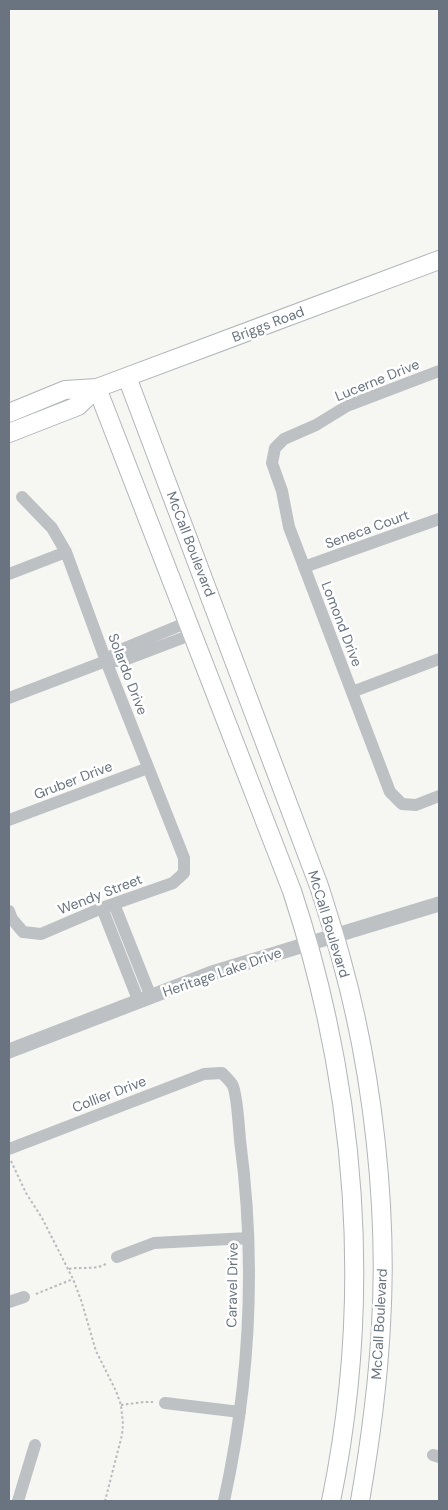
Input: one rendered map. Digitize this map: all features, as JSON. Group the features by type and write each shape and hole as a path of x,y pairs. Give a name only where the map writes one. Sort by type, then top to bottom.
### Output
{"main road":[{"name":"Briggs Road","path":"9,412 66,390 97,388 439,260"},
{"name":"McCall Boulevard","path":"127,377 319,886 344,972 364,1069 374,1131 381,1217 381,1324 370,1442 360,1501"},
{"name":"Briggs Road","path":"9,433 78,406 97,388"},
{"name":"McCall Boulevard","path":"97,388 292,891 328,1023 338,1072 351,1173 354,1216 354,1314 350,1373 344,1427 331,1501"}],"street":[{"name":"Lucerne Drive","path":"275,448 284,439 316,425 347,406 439,371"},
{"name":"Lomond Drive","path":"275,448 272,463 282,491 289,527 390,792 402,804 416,805 439,796"},
{"name":"Solardo Drive","path":"22,497 52,528 66,552 106,660 184,858 184,872"},
{"name":"Seneca Court","path":"304,568 439,518"},
{"path":"9,574 66,552"},
{"path":"9,698 106,660 118,651 190,628"},
{"path":"352,692 439,659"},
{"name":"Gruber Drive","path":"9,820 148,768"},
{"name":"Wendy Street","path":"9,911 12,919 23,932 41,934 102,908 174,883 184,872"},
{"path":"114,904 145,999"},
{"name":"Heritage Lake Drive","path":"9,1051 212,973 439,904"},
{"path":"102,908 145,999"},
{"name":"Collier Drive","path":"9,1148 204,1074 222,1073"},
{"name":"Caravel Drive","path":"222,1073 233,1085 242,1156 248,1238 248,1322 240,1412 224,1501"},
{"path":"117,1257 154,1243 248,1238"},
{"path":"9,1302 24,1297"},
{"path":"165,1403 240,1412"},
{"path":"18,1501 35,1445"}],"path":[{"path":"9,1157 26,1193 42,1218 69,1269 81,1300 96,1351 121,1405 122,1435 105,1501"},
{"path":"69,1269 78,1267 101,1268 117,1257"},
{"path":"24,1297 43,1292 73,1279"},
{"path":"121,1405 144,1402 165,1403"}]}
